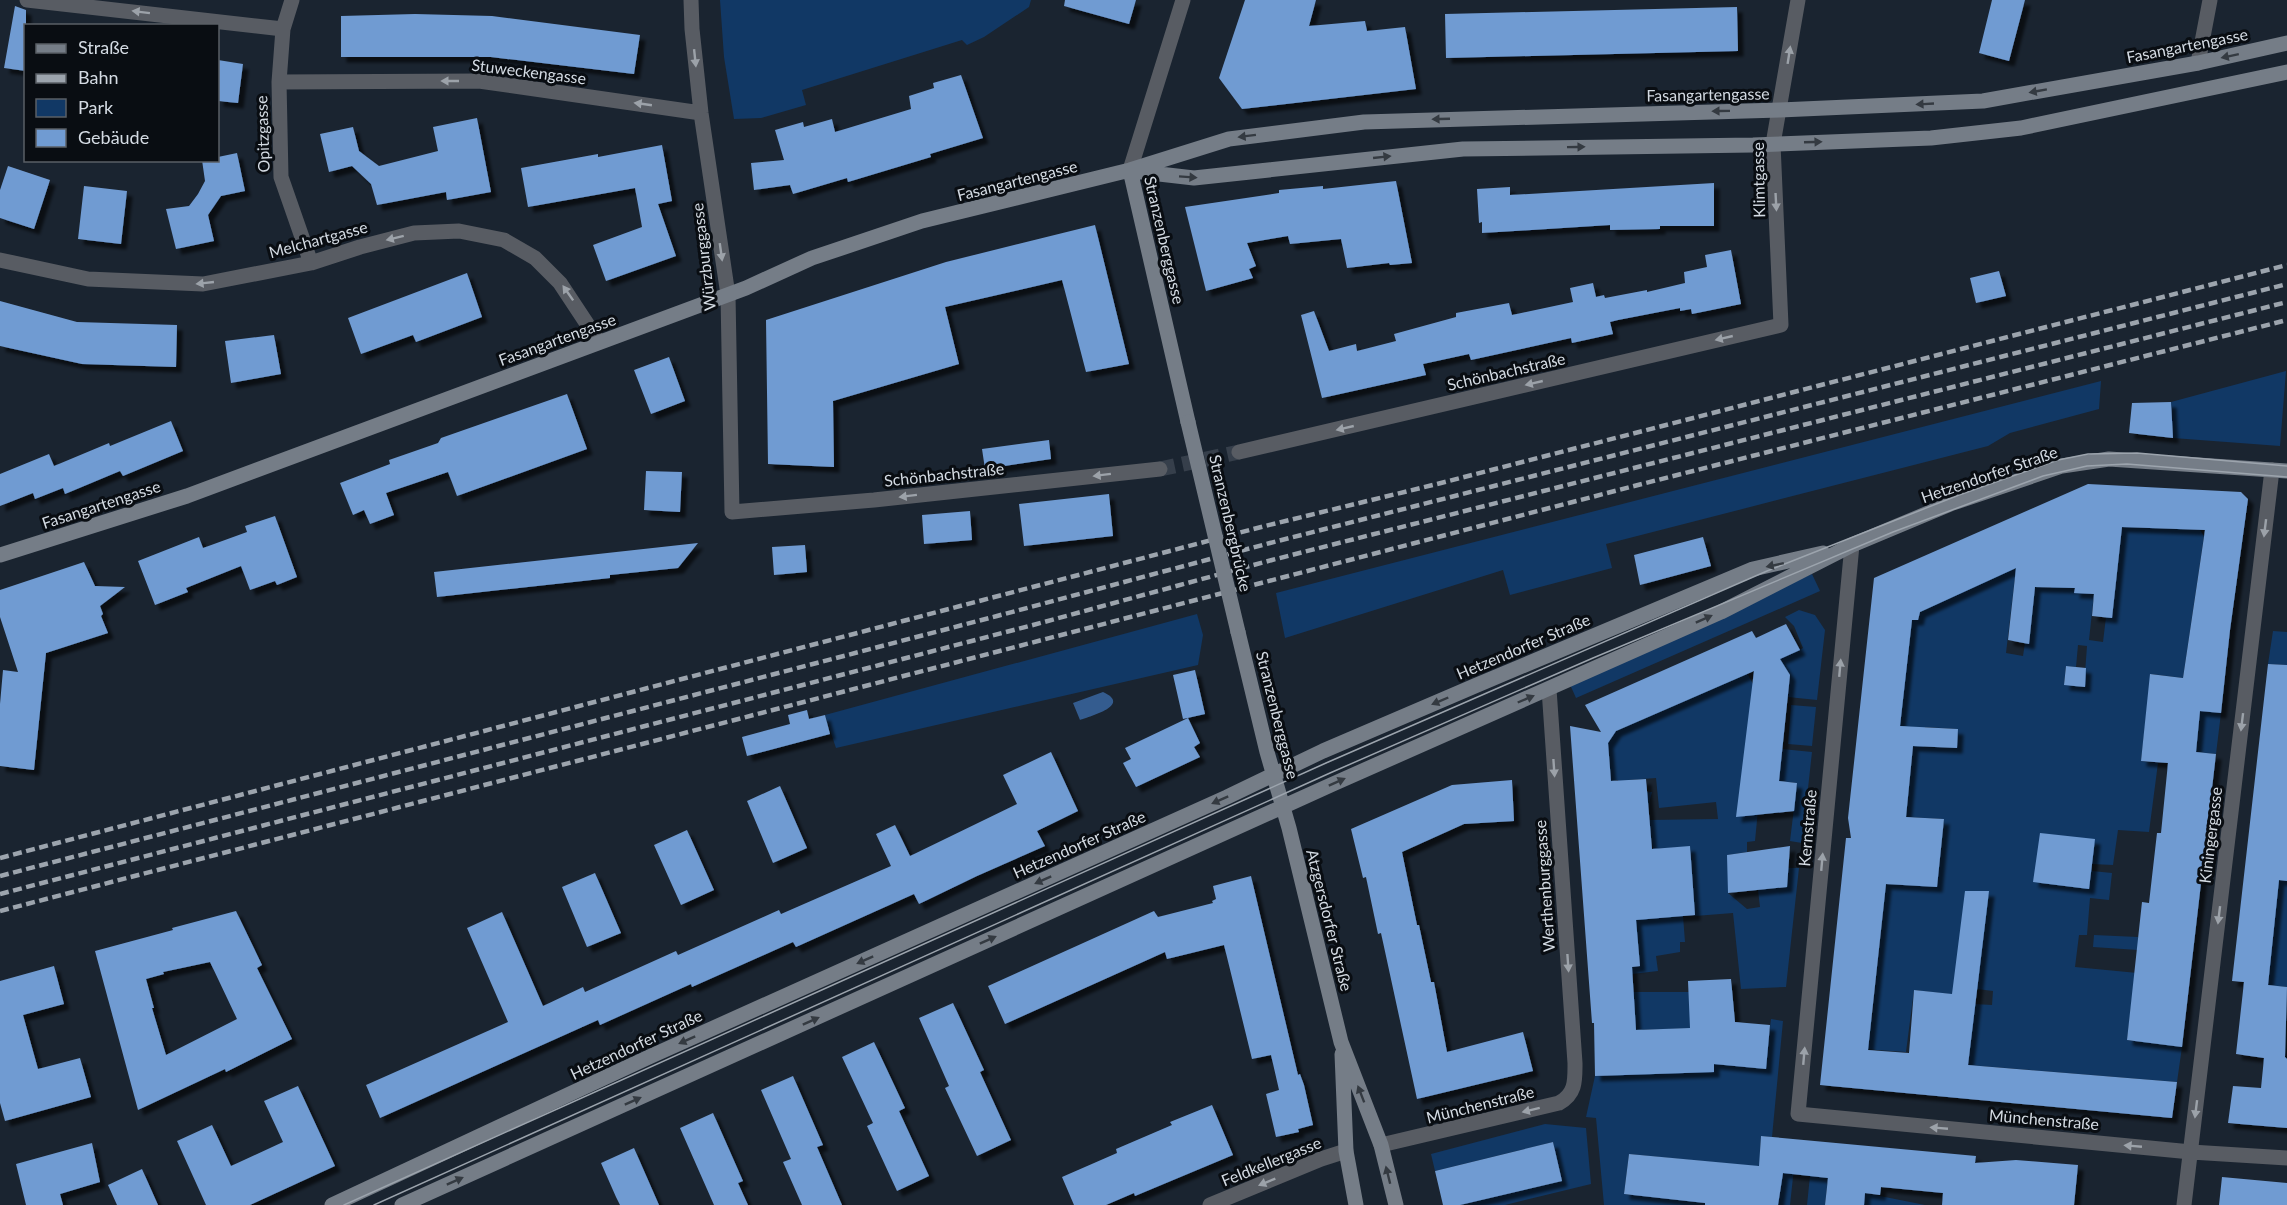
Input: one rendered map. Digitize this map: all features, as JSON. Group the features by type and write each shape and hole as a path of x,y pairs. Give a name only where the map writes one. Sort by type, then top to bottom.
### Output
{"main road":[{"name":"Fasangartengasse","path":"0,555 197,492 728,296 812,258 922,221 1130,170 1191,149 1229,139 1364,122 1780,110 1983,101 2198,63 2287,43"},
{"name":"Fasangartengasse","path":"1130,170 1194,178 1463,149 1773,144 1931,138 2021,128 2287,72"},
{"name":"Stranzenberggasse","path":"1130,170 1188,422"},
{"name":"Stranzenbergbrücke","path":"1188,422 1238,632"},
{"name":"Hetzendorfer Straße","path":"402,1205 1720,612 1852,545 1994,488 2062,466 2086,461 2131,459 2279,471"},
{"name":"Hetzendorfer Straße","path":"332,1205 627,1067 1273,775 1539,658 1753,569 1852,545"},
{"name":"Stranzenberggasse","path":"1238,632 1283,807"},
{"name":"Atzgersdorfer Straße","path":"1283,807 1341,1042 1381,1145 1396,1205"},
{"name":"Atzgersdorfer Straße","path":"1341,1042 1346,1151 1356,1205"}],"street":[{"path":"27,0 283,29"},
{"name":"Opitzgasse","path":"292,0 283,29 279,82 281,177 311,263"},
{"name":"Würzburggasse","path":"692,0 692,29 701,113 728,296 732,512"},
{"name":"Stranzenberggasse","path":"1130,170 1183,0"},
{"name":"Klimtgasse","path":"1781,325 1773,144 1798,0"},
{"path":"2198,63 2210,0"},
{"name":"Stuweckengasse","path":"279,82 479,81 701,113"},
{"name":"Melchartgasse","path":"0,260 88,279 203,284 311,263 414,233 459,231 504,240 535,258 560,283 599,342"},
{"name":"Schönbachstraße","path":"1239,452 1781,325"},
{"name":"Schönbachstraße","path":"732,512 874,500 1160,468"},
{"name":"Kiningergasse","path":"2184,1205 2279,471"},
{"name":"Kernstraße","path":"1798,1114 1852,545"},
{"name":"Werthenburggasse","path":"1549,689 1575,1080"},
{"name":"Münchenstraße","path":"1381,1145 1559,1103 1570,1094 1575,1080"},
{"name":"Münchenstraße","path":"1798,1114 2192,1152 2287,1158"},
{"name":"Feldkellergasse","path":"1210,1205 1346,1151"}],"green space":[{"path":"720,0 1031,0 1029,7 984,37 967,45 962,40 802,90 806,105 761,118 734,119 724,57"},
{"path":"2286,371 2280,446 2173,438 2171,402"},
{"path":"2101,381 2099,409 2010,433 1988,446 1606,544 1612,568 1510,595 1503,570 1285,638 1276,593"},
{"path":"2085,518 2074,592 2094,594 2089,640 2103,642 2106,617 2112,617 2122,527 2200,530 2204,536 2183,678 2151,674 2141,761 2158,763 2149,832 2118,830 2113,865 2092,864 2092,871 2112,873 2109,900 2090,898 2087,935 2079,935 2075,967 2148,974 2132,999 2127,1040 2182,1047 2177,1082 1968,1065 1974,1004 1992,1005 1993,991 1977,989 1975,997 1914,990 1906,1052 1863,1049 1866,1019 1872,1019 1886,884 1937,887 1944,819 1906,817 1913,747 1897,746 1912,620 1918,620 1920,612 2033,538 2015,577 2006,653 2023,656 2025,643 2029,644 2035,587 2051,588 2052,577","holes":["2078,645 2087,646 2084,687 2064,684 2066,666 2076,667","1925,727 1958,729 1957,748 1924,747"]},
{"path":"1812,574 1820,591 1576,698 1568,680"},
{"path":"1799,610 1815,615 1825,630 1817,700 1788,697 1790,675 1780,659 1803,648 1794,626 1785,617"},
{"path":"1197,614 1203,635 1198,665 836,748 825,715"},
{"path":"2273,631 2287,632 2287,665 2268,664"},
{"path":"1747,673 1753,684 1758,810 1755,841 1747,842 1747,852 1728,855 1728,893 1747,909 1760,907 1758,890 1787,887 1788,868 1799,868 1786,987 1741,989 1733,913 1695,916 1690,847 1653,849 1649,820 1718,819 1716,802 1659,808 1656,778 1628,780 1628,794 1652,792 1648,807 1620,805 1618,780 1611,781 1608,743 1616,731"},
{"path":"1791,705 1816,707 1812,746 1788,744"},
{"path":"2200,711 2221,713 2216,754 2196,752"},
{"path":"1782,749 1812,752 1802,843 1790,841 1797,783 1779,781"},
{"path":"2268,879 2287,881 2287,987 2268,985 2272,940"},
{"path":"1683,916 1685,942 1680,942 1680,952 1656,956 1658,971 1632,974 1632,967 1640,966 1638,944 1628,920"},
{"path":"2094,935 2138,937 2138,950 2093,947"},
{"path":"1633,992 1689,992 1704,1028 1633,1030"},
{"path":"1771,1019 1783,1021 1772,1137 1761,1136 1760,1151 1797,1140 1790,1205 1778,1205 1783,1169 1629,1154 1624,1194 1705,1203 1705,1205 1604,1205 1596,1118 1586,1117 1595,1076 1714,1071 1714,1061 1720,1064 1765,1069"},
{"path":"1545,1124 1586,1128 1591,1184 1505,1205 1460,1205 1562,1181 1553,1142 1435,1171 1431,1154"},
{"path":"1810,1176 1828,1178 1825,1205 1807,1205"},
{"path":"1865,1193 1925,1205 1864,1205"}],"shaded area":[{"path":"1103,692 1111,697 1113,701 1111,706 1100,713 1080,720 1073,703"}],"building":[{"path":"1065,0 1136,0 1129,24 1064,6"},
{"path":"1245,0 1316,0 1309,26 1365,21 1367,31 1405,27 1416,89 1242,109 1219,78"},
{"path":"1992,0 2025,0 2009,61 1979,53"},
{"path":"15,6 26,10 24,71 4,68"},
{"path":"1737,7 1738,51 1446,58 1445,14"},
{"path":"415,14 492,16 640,35 634,74 491,57 341,57 341,16"},
{"path":"219,60 243,64 238,103 219,101"},
{"path":"961,75 983,138 930,154 931,157 848,182 847,178 793,194 790,185 754,190 751,163 784,160 775,130 803,122 804,127 832,119 835,132 911,109 909,96 934,88 933,83"},
{"path":"477,118 491,192 447,200 446,192 377,205 371,184 352,166 329,172 320,134 353,127 359,151 379,166 438,151 433,127"},
{"path":"662,145 672,201 658,204 676,256 606,281 593,245 642,227 635,188 528,207 521,168"},
{"path":"237,153 245,191 221,196 208,215 214,241 176,249 166,209 189,206 205,181 202,162 219,162 219,157"},
{"path":"8,166 50,180 34,229 0,218 0,190"},
{"path":"1396,181 1412,263 1347,268 1341,239 1290,244 1288,236 1247,243 1256,266 1249,269 1253,278 1206,291 1185,207 1279,193 1279,190 1323,186 1323,189"},
{"path":"1714,183 1714,226 1660,226 1660,229 1610,230 1610,225 1482,233 1482,222 1479,223 1477,189 1510,187 1510,195"},
{"path":"84,186 127,191 121,244 78,239"},
{"path":"1095,225 1129,364 1086,372 1062,280 945,307 959,364 833,401 834,467 768,464 766,320 946,262"},
{"path":"1731,250 1741,304 1692,314 1691,309 1680,311 1680,308 1618,320 1610,322 1613,334 1572,343 1571,338 1471,360 1469,354 1423,364 1426,375 1322,398 1301,315 1314,311 1329,351 1356,344 1357,351 1396,341 1394,334 1456,317 1456,313 1509,303 1512,315 1573,302 1570,288 1593,283 1596,297 1604,295 1605,298 1647,290 1647,292 1685,283 1684,272 1707,267 1705,255"},
{"path":"1999,271 2006,296 1976,303 1970,278"},
{"path":"467,273 482,317 416,342 413,335 361,354 348,318"},
{"path":"0,301 77,322 177,325 176,367 82,364 0,346"},
{"path":"274,335 281,374 231,383 225,341"},
{"path":"669,357 685,401 651,414 634,370"},
{"path":"567,394 587,449 457,496 448,472 386,493 394,515 370,524 364,510 353,515 340,483 390,464 389,460 438,443 441,438"},
{"path":"2171,402 2173,438 2129,433 2132,403"},
{"path":"171,421 183,451 123,476 120,471 65,494 63,488 35,499 33,493 0,506 0,474 49,454 54,466"},
{"path":"1049,440 1051,459 985,469 982,449"},
{"path":"646,471 682,472 680,512 644,510"},
{"path":"2088,484 2241,492 2248,499 2221,713 2200,711 2196,752 2216,754 2182,1047 2127,1040 2142,902 2149,903 2157,833 2161,833 2168,763 2141,761 2150,674 2183,678 2205,530 2122,527 2112,618 2092,616 2094,594 2074,593 2075,588 2035,587 2029,644 2008,640 2016,568 1920,612 1918,620 1912,620 1900,726 1958,729 1957,748 1913,746 1906,817 1944,819 1937,887 1886,884 1868,1050 1909,1053 1914,990 1952,994 1965,891 1989,891 1968,1065 2177,1082 2172,1118 1820,1085 1846,838 1851,838 1848,818 1874,578"},
{"path":"1109,494 1113,536 1024,546 1019,504"},
{"path":"970,511 972,540 924,544 922,515"},
{"path":"275,516 297,577 277,585 275,581 250,590 241,566 186,588 188,592 155,605 138,561 199,537 203,548 247,532 245,526"},
{"path":"1703,537 1711,566 1640,585 1634,555"},
{"path":"698,543 678,568 610,575 610,578 437,597 434,572"},
{"path":"805,545 807,572 774,575 772,547"},
{"path":"84,562 95,586 125,587 100,606 103,614 101,616 108,633 46,653 34,770 0,766 0,704 3,670 18,672 0,617 0,590"},
{"path":"1786,624 1800,650 1780,659 1790,675 1779,781 1797,783 1794,811 1736,817 1754,671 1616,731 1608,743 1611,781 1646,779 1652,849 1690,846 1695,915 1636,920 1640,966 1632,967 1636,1030 1690,1028 1688,981 1731,979 1735,1022 1770,1025 1766,1069 1714,1064 1714,1072 1595,1076 1594,1023 1592,1023 1570,726 1601,732 1585,705 1752,631 1756,638"},
{"path":"2268,664 2287,665 2287,881 2279,880 2268,985 2287,987 2285,1057 2287,1059 2287,1128 2228,1123 2233,1086 2261,1088 2264,1058 2236,1054 2244,982 2232,981"},
{"path":"2066,666 2086,668 2085,687 2064,685"},
{"path":"1195,670 1205,714 1183,719 1173,675"},
{"path":"807,710 809,719 825,715 830,734 747,756 742,737 790,724 788,715"},
{"path":"1188,718 1200,743 1194,747 1200,757 1136,787 1123,763 1131,759 1125,748"},
{"path":"1051,752 1078,811 1037,831 1045,846 919,904 914,894 796,947 793,942 600,1025 598,1020 380,1118 366,1085 508,1022 467,928 502,912 543,1006 583,987 585,992 676,951 678,955 779,910 781,914 891,866 876,834 895,825 910,856 1017,804 1003,775"},
{"path":"1512,780 1514,821 1464,824 1402,852 1431,982 1434,982 1447,1052 1523,1032 1533,1071 1417,1099 1381,933 1378,934 1366,877 1363,878 1351,829 1452,785"},
{"path":"780,786 807,848 773,863 747,801"},
{"path":"687,830 714,890 681,905 654,845"},
{"path":"2040,833 2095,839 2089,889 2033,882"},
{"path":"1790,846 1787,887 1728,893 1727,855"},
{"path":"595,873 621,933 587,947 562,887"},
{"path":"1251,876 1298,1075 1300,1074 1304,1085 1313,1125 1298,1129 1299,1132 1276,1137 1266,1094 1279,1090 1271,1055 1252,1059 1224,945 1167,959 1165,952 1005,1024 988,986 1154,911 1158,917 1213,903 1212,901 1216,899 1213,886"},
{"path":"236,911 262,965 257,968 292,1039 226,1072 225,1069 138,1110 95,951 173,930 172,928","holes":["210,962 237,1019 166,1055 146,979 164,974 163,972"]},
{"path":"54,966 64,1004 23,1015 38,1069 80,1058 91,1097 5,1121 0,1103 0,981"},
{"path":"953,1003 984,1070 980,1072 1011,1140 977,1156 945,1088 949,1086 919,1018"},
{"path":"874,1042 905,1108 899,1111 929,1176 897,1191 867,1126 873,1123 842,1057"},
{"path":"793,1076 823,1145 817,1147 842,1205 802,1205 783,1162 791,1159 761,1090"},
{"path":"298,1086 335,1166 250,1205 206,1205 177,1141 212,1125 231,1166 283,1142 264,1101"},
{"path":"1212,1105 1233,1155 1135,1196 1134,1193 1106,1205 1074,1205 1062,1177 1117,1153 1116,1149 1172,1125 1170,1122"},
{"path":"713,1113 743,1181 738,1183 748,1205 714,1205 680,1128"},
{"path":"1761,1136 1976,1156 1975,1163 2016,1160 2078,1165 2074,1205 1942,1205 1943,1193 1881,1187 1880,1195 1865,1193 1864,1205 1825,1205 1828,1178 1783,1173 1778,1205 1705,1205 1705,1203 1624,1194 1629,1154 1759,1166"},
{"path":"1553,1142 1562,1181 1460,1205 1443,1205 1435,1171"},
{"path":"92,1143 100,1182 60,1194 63,1205 26,1205 16,1164"},
{"path":"634,1148 659,1205 620,1205 601,1163"},
{"path":"142,1169 158,1205 117,1205 108,1185"},
{"path":"2222,1177 2287,1183 2287,1205 2219,1205"}],"tunnel":[{"path":"1160,469 1239,452"}],"tram line":[{"path":"344,1205 1326,763 1767,571 1959,495 2058,460 2088,454 2137,453 2287,466"},
{"path":"374,1205 1330,773 1593,658 1893,532 2043,476 2087,466 2127,464 2287,477"}],"railway":[{"path":"0,858 1265,526 1437,484 2287,265"},
{"path":"0,876 1270,543 2287,284"},
{"path":"0,894 1033,625 1272,560 2287,302"},
{"path":"0,911 1638,485 2287,320"}]}
